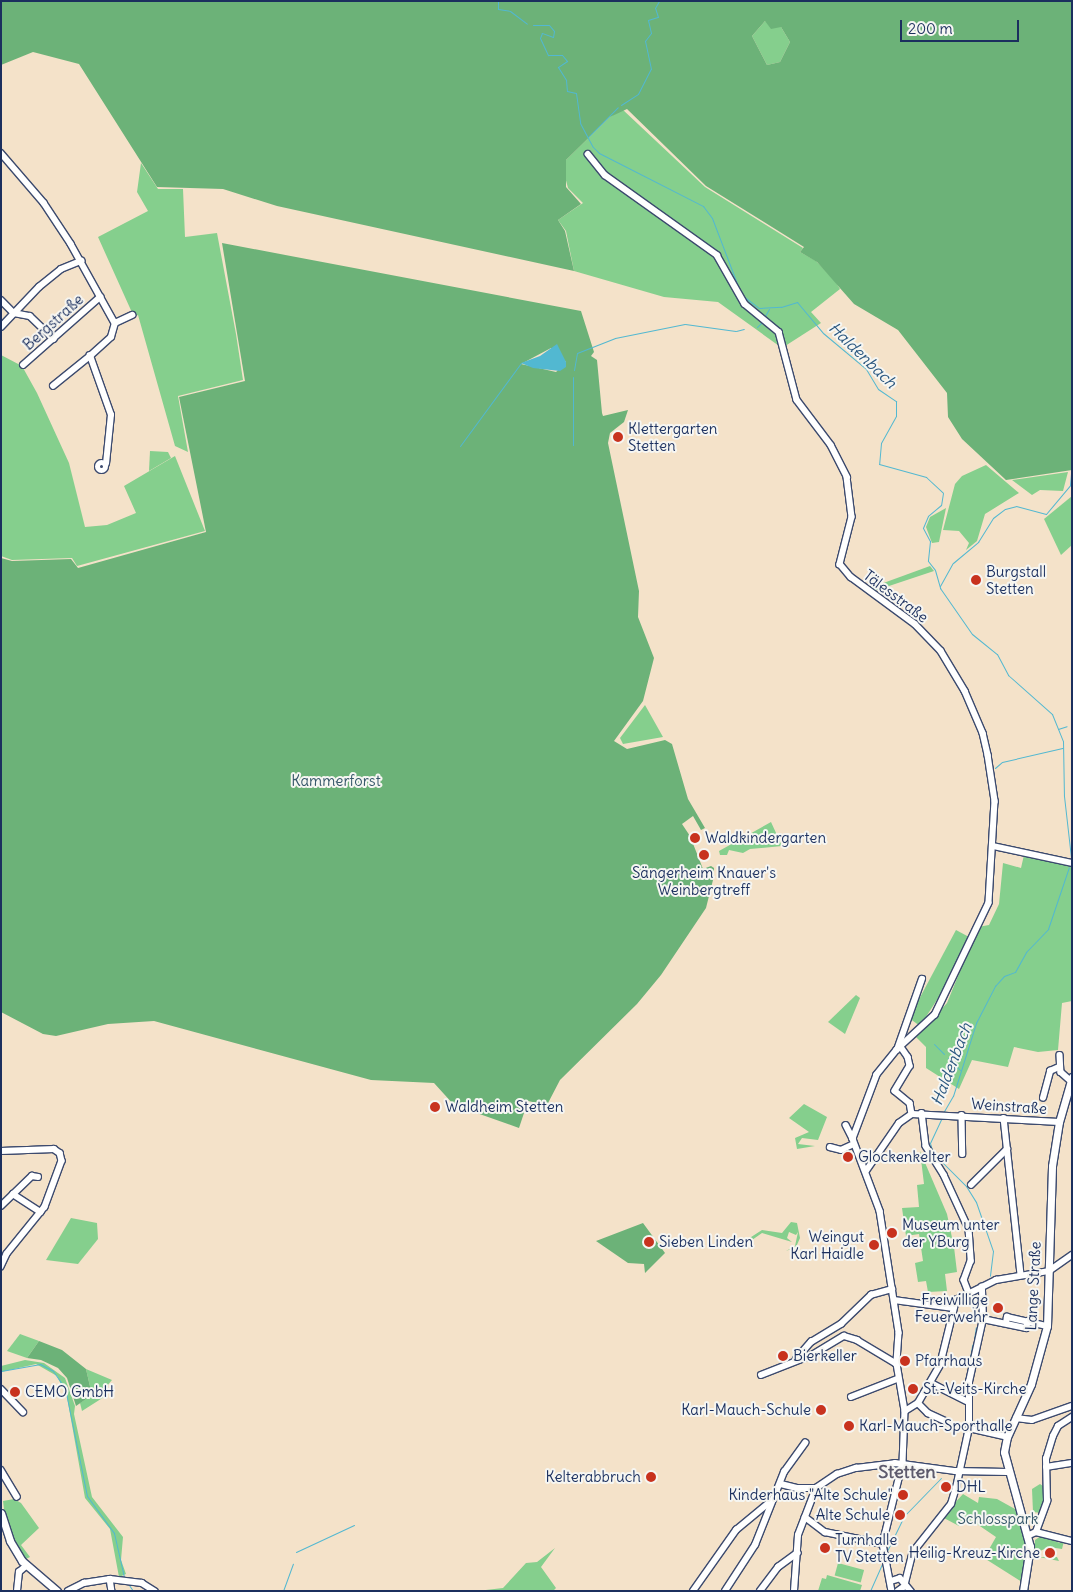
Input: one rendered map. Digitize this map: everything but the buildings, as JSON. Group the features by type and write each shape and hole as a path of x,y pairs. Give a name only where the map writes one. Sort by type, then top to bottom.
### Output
{"main road":[{"name":"Lange Straße","path":"1023,1591 1029,1562 1027,1536 1007,1472 1004,1452 1007,1437 1031,1384 1047,1326 1052,1166 1059,1122 1069,1095 1071,1078"},
{"path":"1,1513 10,1541 26,1566 57,1591"}],"street":[{"path":"1,153 44,203 81,261 116,324"},
{"name":"Tälesstraße","path":"588,154 604,175 717,255 739,296 779,332 797,400 830,444 847,477 852,517 840,564 851,577 914,624 941,651 958,676 983,731 994,786 992,895 942,1005 927,1025 899,1049"},
{"path":"1,327 61,269 81,261"},
{"name":"Bergstraße","path":"23,366 100,297"},
{"path":"1,300 14,313 30,316 54,339"},
{"path":"53,386 111,337 116,324 132,315"},
{"path":"90,356 111,415 106,464"},
{"path":"993,846 1072,863"},
{"path":"830,1147 841,1150 853,1142 877,1075 899,1049 922,979"},
{"path":"866,1171 899,1123 912,1114 910,1103 896,1091 910,1066 908,1057 899,1049"},
{"path":"1059,1067 1060,1055"},
{"path":"1059,1067 1071,1078"},
{"path":"1043,1098 1050,1071 1059,1067"},
{"path":"922,1113 926,1146 944,1175 969,1229 971,1261 964,1280 969,1293"},
{"name":"Weinstraße","path":"912,1114 962,1115 1059,1122"},
{"path":"962,1115 962,1154"},
{"path":"1004,1118 1021,1275"},
{"path":"846,1125 866,1171 880,1211 900,1333 896,1364 897,1379 905,1411 903,1463 884,1547 895,1591 905,1584 913,1552 951,1504 969,1428 967,1401 984,1319 982,1287"},
{"path":"1,1151 38,1148 60,1153 62,1166 41,1212 7,1254 1,1268"},
{"path":"971,1185 1007,1149"},
{"path":"1,1206 32,1176 38,1177"},
{"path":"13,1194 41,1212"},
{"path":"905,1411 918,1403 932,1384 943,1357 956,1300 996,1280 1049,1271 1072,1255"},
{"path":"794,1362 811,1342 841,1324 871,1295 892,1289"},
{"path":"894,1300 954,1308"},
{"path":"984,1319 1026,1328 1028,1321 1047,1326"},
{"path":"760,1375 794,1362 844,1336 857,1340 896,1364"},
{"path":"851,1397 897,1379"},
{"path":"932,1384 967,1401"},
{"path":"1,1389 23,1412"},
{"path":"918,1403 948,1422"},
{"path":"1016,1418 1032,1420 1072,1406"},
{"path":"1036,1532 1047,1501 1046,1467 1052,1436 1058,1426 1072,1417"},
{"path":"969,1428 1007,1437"},
{"path":"725,1591 755,1545 772,1500 781,1484 784,1472 805,1444"},
{"path":"781,1484 798,1488 816,1488 837,1474 856,1468 903,1463 958,1471 1007,1472"},
{"path":"1046,1467 1072,1463"},
{"path":"1,1470 17,1498"},
{"path":"794,1591 798,1535 816,1488"},
{"path":"693,1591 736,1530 772,1500"},
{"path":"805,1517 825,1532 884,1547"},
{"path":"1027,1536 1036,1532 1072,1541"},
{"path":"760,1591 778,1567 798,1554"},
{"path":"16,1591 19,1572 26,1566"},
{"path":"891,1581 900,1578 911,1591"},
{"path":"68,1591 84,1583 110,1579 142,1583 155,1591"},
{"path":"110,1579 112,1591"}],"green space":[{"path":"1,1 1072,1 1072,470 1006,480 962,439 948,417 947,393 898,330 854,304 817,262 800,252 804,247 706,186 627,109 610,117 566,160 566,187 581,204 558,220 565,231 574,271 277,206 223,189 157,187 79,64 33,52 1,65","holes":["765,21 771,29 781,27 790,42 780,62 767,65 752,36"]},
{"path":"765,21 781,27 790,42 780,62 767,65 752,36"},
{"path":"622,109 705,187 803,248 800,252 816,261 835,281 840,289 811,312 821,323 782,348 718,302 664,297 574,271 566,231 558,220 583,203 568,188 564,173 566,160 610,117"},
{"path":"141,163 158,189 183,189 185,237 217,233 236,334 243,380 178,396 188,452 175,446 138,315 134,317 98,237 148,211 137,192"},
{"name":"Kammerforst","path":"222,243 581,311 594,352 591,356 597,360 603,416 628,410 624,422 610,433 608,443 639,591 638,617 654,658 643,701 614,741 627,749 665,740 672,744 688,799 705,828 701,830 693,816 682,824 690,836 703,869 711,866 714,868 714,876 706,908 661,975 637,1004 560,1080 547,1105 528,1101 519,1128 454,1105 434,1083 371,1080 154,1021 108,1024 56,1036 43,1034 1,1012 1,558 12,561 71,559 78,568 206,532 179,397 245,381","holes":["551,348 566,362 556,372 521,364"]},
{"path":"1,355 22,366 37,393 69,463 85,527 107,525 136,513 124,486 175,456 205,531 77,566 72,558 12,560 1,556"},
{"path":"150,451 168,452 171,458 149,471"},
{"path":"986,465 1019,493 985,514 977,541 966,550 969,543 959,531 943,530 955,484 962,476"},
{"path":"1068,472 1063,491 1040,490 1032,495 1012,480"},
{"path":"1072,496 1072,545 1061,555 1044,519"},
{"path":"946,508 939,542 932,543 926,527 930,517"},
{"path":"930,566 934,571 871,592 867,589"},
{"path":"645,705 663,737 623,744 620,738"},
{"path":"771,822 782,846 750,849 743,853 729,850 727,855 720,855 719,851"},
{"path":"1024,855 1072,865 1072,1001 1062,1003 1058,1050 1038,1052 1014,1047 1008,1067 972,1060 959,1089 926,1068 926,1047 916,1037 947,1003 978,927 989,925 999,904 1003,863 1021,868"},
{"path":"956,930 969,937 944,989 920,1026 909,1018"},
{"path":"856,995 860,998 845,1034 828,1022"},
{"path":"804,1104 827,1117 818,1140 802,1138 798,1144 815,1146 797,1149 795,1138 809,1132 789,1118"},
{"path":"920,1151 947,1214 954,1247 957,1272 945,1274 947,1291 928,1292 926,1281 918,1282 915,1263 923,1261 919,1234 906,1236 902,1208 919,1207 917,1185 924,1184"},
{"path":"71,1218 97,1223 98,1239 78,1264 46,1260"},
{"path":"791,1222 797,1223 800,1238 796,1247 786,1251 795,1246 798,1232 796,1235 789,1232 787,1238 792,1242 762,1233 752,1240 748,1239 762,1230 782,1233"},
{"path":"643,1223 665,1253 645,1273 644,1264 628,1263 596,1241"},
{"path":"20,1334 39,1341 27,1358 7,1351"},
{"path":"39,1341 62,1350 86,1369 92,1395 76,1406 67,1378 58,1368 41,1360 27,1358"},
{"path":"25,1360 44,1363 65,1378 75,1406 74,1414 92,1497 123,1537 121,1560 126,1574 119,1577 110,1529 85,1498 67,1397 57,1376 36,1364 1,1372 1,1366"},
{"path":"86,1369 112,1380 101,1393 104,1397 82,1411 80,1403 92,1395"},
{"path":"1040,1484 1046,1488 1041,1513 1033,1512 1032,1489"},
{"name":"Schlosspark","path":"963,1494 978,1503 979,1497 997,1499 1015,1509 1026,1544 1022,1582 984,1558 996,1537 971,1520 967,1524 962,1521 959,1526 942,1517"},
{"path":"14,1499 21,1503 39,1528 21,1545 30,1557 26,1559 14,1541 5,1517 3,1501"},
{"path":"1041,1536 1060,1543 1064,1541 1062,1549 1049,1547 1040,1551 1039,1557 1034,1556 1035,1540"},
{"path":"555,1548 541,1567 556,1588 553,1591 477,1591 503,1588 526,1563 537,1562"},
{"path":"1039,1557 1057,1557 1059,1561"},
{"path":"838,1563 864,1570 861,1583 835,1576"},
{"path":"827,1575 862,1585 860,1591 818,1591 822,1578 826,1579"}],"water":[{"path":"557,344 566,362 566,367 560,371 533,368 521,363 540,356"}],"waterway":[{"path":"498,1 498,9 510,11 527,24"},
{"path":"621,105 638,94 651,69 645,41 651,33 648,20 658,17 655,8 659,1"},
{"name":"Haldenbach","path":"533,25 549,25 554,31 553,37 542,33 540,38 548,55 562,55 567,61 558,67 566,80 567,91 576,93 580,123 593,147 599,153 703,206 712,218 738,286"},
{"path":"588,137 618,107"},
{"name":"Haldenbach","path":"743,296 759,308 781,307 797,302 823,333 866,369 878,389 896,401 896,416 881,443 879,464 926,477 943,493 941,505 928,516 923,528 930,541 928,561 935,570 940,588 972,634 997,654 1008,675 1052,714 1063,741 1064,796 1071,857"},
{"path":"765,316 769,309"},
{"path":"757,327 762,322"},
{"path":"574,370 577,353 615,338 685,324 736,331 744,329"},
{"path":"460,446 521,363"},
{"path":"573,377 573,445"},
{"path":"940,586 953,563 978,542 993,518 1005,509 1016,506 1046,514 1070,485 1072,464"},
{"path":"1058,729 1067,726"},
{"path":"995,768 1002,762 1062,748"},
{"name":"Haldenbach","path":"943,1113 953,1096 976,1023 995,986 1004,976 1015,972 1026,952 1048,929 1069,867"},
{"path":"934,1044 944,1054"},
{"path":"948,1058 960,1070"},
{"name":"Haldenbach","path":"932,1150 930,1143 941,1119"},
{"name":"Haldenbach","path":"935,1155 966,1186 976,1202 993,1251 990,1276"},
{"name":"Haldenbach","path":"974,1339 976,1327"},
{"name":"Haldenbach","path":"966,1380 972,1345"},
{"path":"1,1371 40,1364 53,1371 65,1388 87,1496 114,1533 124,1577"},
{"name":"Haldenbach","path":"887,1551 904,1516 941,1478"},
{"path":"296,1552 354,1525"},
{"name":"Haldenbach","path":"870,1591 884,1559"},
{"path":"283,1591 293,1564"},
{"path":"129,1585 133,1591"}],"place":[{"name":"Klettergarten Stetten","path":"618,437"},
{"name":"Burgstall Stetten","path":"976,580"},
{"name":"Waldkindergarten","path":"695,838"},
{"name":"Sängerheim Knauer's Weinbergtreff","path":"704,855"},
{"name":"Waldheim Stetten","path":"435,1107"},
{"name":"Glockenkelter","path":"848,1157"},
{"name":"Museum unter der YBurg","path":"892,1233"},
{"name":"Sieben Linden","path":"649,1242"},
{"name":"Weingut Karl Haidle","path":"874,1245"},
{"name":"Freiwillige Feuerwehr","path":"998,1308"},
{"name":"Bierkeller","path":"783,1356"},
{"name":"Pfarrhaus","path":"905,1361"},
{"name":"St.-Veits-Kirche","path":"913,1389"},
{"name":"CEMO GmbH","path":"15,1392"},
{"name":"Karl-Mauch-Schule","path":"821,1410"},
{"name":"Karl-Mauch-Sporthalle","path":"849,1426"},
{"name":"Kelterabbruch","path":"651,1477"},
{"name":"DHL","path":"946,1487"},
{"name":"Kinderhaus \"Alte Schule\"","path":"903,1495"},
{"name":"Alte Schule","path":"900,1515"},
{"name":"Turnhalle TV Stetten","path":"825,1548"},
{"name":"Heilig-Kreuz-Kirche","path":"1050,1553"}],"district":[{"name":"Stetten","path":"907,1472"}]}
